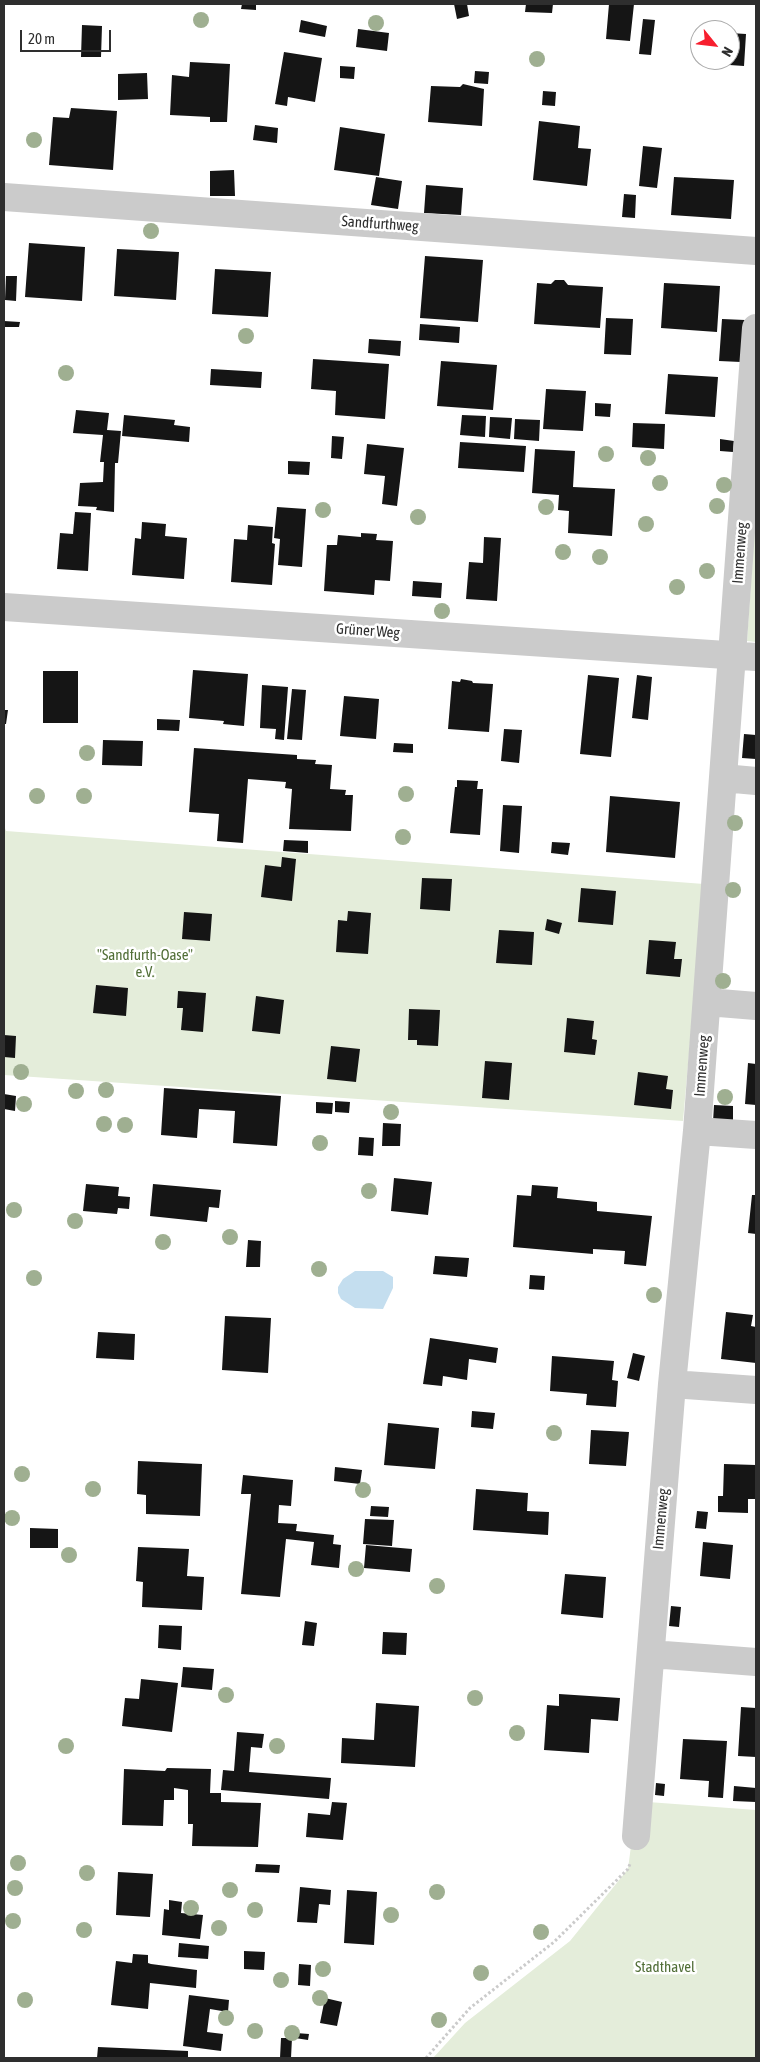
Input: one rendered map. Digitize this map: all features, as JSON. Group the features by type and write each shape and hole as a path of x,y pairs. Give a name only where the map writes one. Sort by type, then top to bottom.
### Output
{"street":[{"name":"Sandfurthweg","path":"4,197 756,251"},
{"name":"Immenweg","path":"636,1836 672,1384 698,1131 723,778 744,656 756,328"},
{"name":"Grüner Weg","path":"4,607 744,656"},
{"path":"723,778 756,780"},
{"path":"707,1002 756,1006"},
{"path":"698,1131 756,1135"},
{"path":"672,1384 756,1390"},
{"path":"651,1654 756,1662"}],"path":[{"path":"426,2058 470,2008 554,1942 628,1869 636,1836"}],"green space":[{"path":"756,508 756,642 747,641"},
{"name":"\"Sandfurth-Oase\" e.V.","path":"4,825 6,831 704,884 683,1121 4,1075"},
{"name":"Stadthavel","path":"648,1802 756,1810 756,2058 433,2058 465,2023 570,1941 628,1869 636,1807"}],"water":[{"path":"355,1271 383,1271 393,1277 393,1288 383,1309 355,1308 341,1299 338,1287 343,1279"}],"building":[{"path":"242,4 256,4 256,10 241,9"},
{"path":"454,4 467,4 469,16 457,19"},
{"path":"526,4 553,4 552,13 525,12"},
{"path":"609,4 634,4 630,41 606,39"},
{"path":"643,19 655,20 651,55 639,54"},
{"path":"301,20 327,26 325,37 299,32"},
{"path":"82,25 102,26 101,57 81,57"},
{"path":"358,29 389,33 387,51 356,47"},
{"path":"740,34 746,34 744,66 740,66"},
{"path":"284,52 322,58 315,102 288,97 287,106 275,104"},
{"path":"190,62 230,64 227,122 210,122 210,117 170,115 172,75 189,77"},
{"path":"340,66 355,67 354,79 340,78"},
{"path":"475,71 489,72 488,84 474,83"},
{"path":"147,73 148,99 118,100 118,74"},
{"path":"463,84 484,89 482,126 428,122 431,86 460,87"},
{"path":"543,91 556,92 555,106 542,105"},
{"path":"71,108 117,111 113,170 49,165 53,117 69,118"},
{"path":"539,121 580,126 578,148 591,149 587,186 533,180"},
{"path":"255,125 278,128 277,143 253,140"},
{"path":"340,127 385,134 379,176 334,170"},
{"path":"643,146 662,148 657,188 639,186"},
{"path":"234,170 235,196 210,196 210,171"},
{"path":"376,177 402,181 398,209 371,205"},
{"path":"674,177 734,180 731,219 671,215"},
{"path":"426,185 463,188 461,215 424,213"},
{"path":"624,194 636,195 635,218 622,217"},
{"path":"29,243 85,247 82,301 25,297"},
{"path":"117,249 179,252 176,300 114,296"},
{"path":"425,256 483,260 478,322 420,318"},
{"path":"215,269 271,272 268,317 212,314"},
{"path":"6,276 17,276 16,301 5,300"},
{"path":"555,280 564,280 568,285 603,287 600,328 534,324 537,283 551,284"},
{"path":"664,283 720,286 717,332 661,328"},
{"path":"606,318 633,319 631,355 604,354"},
{"path":"722,319 745,320 741,362 719,361"},
{"path":"4,321 20,322 19,327 4,327"},
{"path":"420,324 460,327 459,343 419,340"},
{"path":"369,339 401,341 400,356 368,353"},
{"path":"313,359 389,364 385,419 335,415 336,391 311,389"},
{"path":"441,361 497,365 493,410 437,406"},
{"path":"211,369 262,372 261,388 210,385"},
{"path":"668,374 718,377 715,417 665,414"},
{"path":"546,389 586,391 583,431 543,429"},
{"path":"595,403 611,404 610,417 595,416"},
{"path":"76,410 109,413 107,430 121,431 118,463 115,463 114,512 96,510 97,507 78,506 80,483 103,482 104,462 100,462 103,435 73,433"},
{"path":"124,415 175,420 174,425 190,427 189,442 122,436"},
{"path":"462,415 486,416 485,437 460,435"},
{"path":"490,417 512,418 510,439 489,437"},
{"path":"515,419 540,420 539,441 514,439"},
{"path":"633,423 665,424 664,449 632,447"},
{"path":"332,436 344,437 342,459 331,458"},
{"path":"720,439 734,441 733,452 720,451"},
{"path":"460,442 526,446 524,472 458,468"},
{"path":"367,444 404,448 397,506 382,504 385,476 364,474"},
{"path":"535,449 575,451 573,487 615,489 612,536 568,533 569,511 558,510 559,495 532,493"},
{"path":"288,461 310,462 309,475 288,474"},
{"path":"277,507 306,509 302,567 278,565 280,539 274,538"},
{"path":"75,512 91,513 88,571 57,569 60,533 73,534"},
{"path":"142,522 166,524 165,536 187,538 184,579 132,575 135,538 141,539"},
{"path":"248,525 273,527 272,543 275,544 272,585 231,582 234,539 247,540"},
{"path":"361,533 377,534 376,540 393,541 390,581 375,580 374,595 324,591 327,545 337,545 338,535 361,537"},
{"path":"484,537 501,538 497,601 466,599 469,562 483,563"},
{"path":"413,581 442,583 441,598 412,596"},
{"path":"193,670 248,674 244,726 223,724 224,721 189,718"},
{"path":"43,671 78,671 78,723 43,723"},
{"path":"588,675 619,678 611,757 580,754"},
{"path":"637,675 652,677 648,720 632,718"},
{"path":"461,679 472,681 473,683 493,684 489,732 448,729 452,681 460,682"},
{"path":"262,685 288,687 284,740 275,739 276,729 260,728"},
{"path":"292,689 306,690 302,740 287,739"},
{"path":"344,696 379,699 376,739 340,736"},
{"path":"4,710 8,710 6,724 4,724"},
{"path":"157,719 180,720 179,731 157,730"},
{"path":"504,729 522,730 519,763 501,761"},
{"path":"744,734 756,735 756,759 742,758"},
{"path":"103,740 143,741 142,766 102,765"},
{"path":"394,743 413,744 413,753 393,752"},
{"path":"194,748 297,755 297,759 316,760 315,764 332,765 330,789 346,790 345,795 353,795 351,831 289,829 292,789 285,788 286,782 248,779 243,843 217,841 219,814 189,812"},
{"path":"457,780 478,781 477,789 483,789 480,835 450,833"},
{"path":"610,796 680,802 675,858 606,852"},
{"path":"503,805 522,806 519,853 500,851"},
{"path":"284,840 308,841 308,853 283,851"},
{"path":"552,842 570,843 568,855 551,853"},
{"path":"282,857 296,859 292,901 261,897 265,865 281,867"},
{"path":"422,878 452,879 450,911 420,909"},
{"path":"581,888 616,891 613,925 578,922"},
{"path":"348,911 371,913 368,954 336,952 338,920 347,921"},
{"path":"184,912 212,914 210,941 182,939"},
{"path":"547,919 562,923 559,934 545,930"},
{"path":"499,930 534,932 532,965 496,963"},
{"path":"649,940 676,942 674,959 682,959 680,977 646,974"},
{"path":"96,985 128,988 126,1016 93,1013"},
{"path":"178,991 206,993 203,1032 181,1030 183,1008 177,1008"},
{"path":"256,996 284,1000 280,1034 252,1031"},
{"path":"409,1009 440,1010 438,1046 417,1045 417,1040 408,1040"},
{"path":"567,1018 594,1021 592,1039 597,1040 595,1055 564,1052"},
{"path":"4,1035 16,1036 15,1058 4,1057"},
{"path":"331,1046 360,1049 356,1082 327,1079"},
{"path":"485,1061 512,1063 509,1100 482,1098"},
{"path":"748,1063 756,1064 756,1105 745,1104"},
{"path":"638,1072 668,1076 666,1089 673,1090 671,1109 634,1105"},
{"path":"164,1088 281,1096 277,1146 233,1143 235,1111 199,1109 197,1138 161,1135"},
{"path":"4,1094 16,1096 15,1111 4,1109"},
{"path":"335,1101 350,1102 349,1113 335,1112"},
{"path":"316,1102 333,1103 332,1114 316,1113"},
{"path":"714,1105 733,1106 733,1123 713,1122"},
{"path":"383,1123 401,1124 400,1146 382,1146"},
{"path":"359,1137 374,1138 373,1156 358,1155"},
{"path":"394,1178 432,1182 428,1215 391,1211"},
{"path":"86,1184 119,1187 118,1196 130,1197 129,1209 118,1208 117,1214 83,1211"},
{"path":"153,1184 221,1190 219,1208 209,1207 207,1222 150,1216"},
{"path":"532,1185 558,1187 557,1198 597,1202 597,1211 652,1216 646,1266 624,1264 625,1251 593,1249 593,1254 513,1247 517,1195 531,1196"},
{"path":"752,1195 756,1195 756,1234 748,1233"},
{"path":"248,1240 261,1241 260,1267 246,1267"},
{"path":"435,1256 469,1258 467,1277 433,1274"},
{"path":"530,1275 545,1276 544,1290 529,1289"},
{"path":"726,1312 753,1315 751,1326 756,1327 756,1363 721,1359"},
{"path":"225,1316 271,1318 268,1373 222,1370"},
{"path":"98,1332 135,1334 134,1360 96,1358"},
{"path":"430,1338 498,1348 496,1363 469,1359 467,1380 443,1376 442,1386 423,1384"},
{"path":"633,1353 645,1356 639,1381 627,1378"},
{"path":"552,1356 614,1361 612,1380 618,1381 616,1407 586,1405 587,1394 550,1391"},
{"path":"472,1411 495,1413 493,1429 471,1427"},
{"path":"388,1423 439,1428 435,1469 384,1465"},
{"path":"591,1430 629,1432 626,1466 589,1464"},
{"path":"138,1461 202,1464 200,1516 146,1514 146,1495 137,1494"},
{"path":"724,1464 756,1465 756,1499 748,1499 748,1513 718,1512 718,1496 723,1496"},
{"path":"335,1467 362,1470 360,1484 334,1481"},
{"path":"243,1475 293,1480 291,1506 279,1505 278,1523 297,1524 296,1531 334,1535 333,1544 341,1545 339,1568 311,1565 314,1542 286,1539 280,1597 241,1594 251,1494 241,1494"},
{"path":"476,1489 528,1493 527,1511 549,1512 548,1535 473,1530"},
{"path":"371,1506 389,1507 388,1517 370,1516"},
{"path":"697,1511 708,1512 706,1529 695,1528"},
{"path":"365,1519 394,1520 392,1546 363,1544"},
{"path":"30,1528 58,1529 58,1548 30,1548"},
{"path":"703,1542 733,1545 730,1579 700,1576"},
{"path":"366,1545 412,1549 410,1572 364,1568"},
{"path":"138,1547 189,1549 187,1576 204,1577 202,1610 142,1607 143,1582 136,1581"},
{"path":"565,1574 606,1577 603,1618 561,1614"},
{"path":"671,1606 681,1607 679,1627 669,1626"},
{"path":"305,1621 317,1623 314,1646 302,1645"},
{"path":"159,1625 182,1626 181,1650 158,1648"},
{"path":"383,1632 407,1633 406,1655 382,1654"},
{"path":"183,1667 214,1669 212,1690 181,1687"},
{"path":"141,1679 178,1683 172,1732 122,1726 125,1698 139,1699"},
{"path":"559,1694 620,1698 618,1721 591,1719 589,1753 544,1750 547,1705 559,1706"},
{"path":"376,1703 419,1706 415,1767 341,1763 342,1738 374,1740"},
{"path":"741,1707 756,1708 756,1757 738,1756"},
{"path":"237,1732 264,1734 262,1748 251,1747 249,1772 331,1778 329,1799 221,1790 223,1770 234,1771"},
{"path":"683,1739 727,1741 723,1798 708,1797 709,1781 680,1779"},
{"path":"167,1768 211,1769 210,1793 221,1793 221,1802 261,1803 258,1847 192,1846 193,1824 188,1824 188,1790 174,1788 174,1800 164,1800 163,1826 122,1825 124,1769 165,1771"},
{"path":"656,1783 665,1784 664,1796 655,1795"},
{"path":"734,1786 756,1788 756,1802 733,1801"},
{"path":"332,1802 347,1803 343,1840 306,1837 308,1813 330,1815"},
{"path":"256,1864 280,1865 279,1873 255,1872"},
{"path":"118,1872 153,1874 150,1917 116,1915"},
{"path":"300,1887 331,1890 330,1905 319,1904 317,1923 297,1922"},
{"path":"347,1890 377,1892 374,1945 344,1943"},
{"path":"169,1900 182,1902 181,1913 203,1915 200,1939 162,1935 164,1909 169,1910"},
{"path":"179,1943 209,1946 208,1959 178,1957"},
{"path":"244,1951 265,1952 264,1970 244,1969"},
{"path":"133,1954 148,1955 148,1963 151,1964 197,1970 196,1988 150,1983 148,2009 111,2005 116,1961 132,1963"},
{"path":"299,1964 311,1965 310,1986 298,1985"},
{"path":"189,1995 229,2000 228,2012 210,2009 207,2032 223,2034 221,2051 183,2046"},
{"path":"325,1998 342,2002 337,2026 320,2023"},
{"path":"296,2033 309,2034 308,2040 295,2038"},
{"path":"281,2038 292,2038 291,2058 280,2058"},
{"path":"98,2047 188,2051 188,2058 97,2058"}]}
